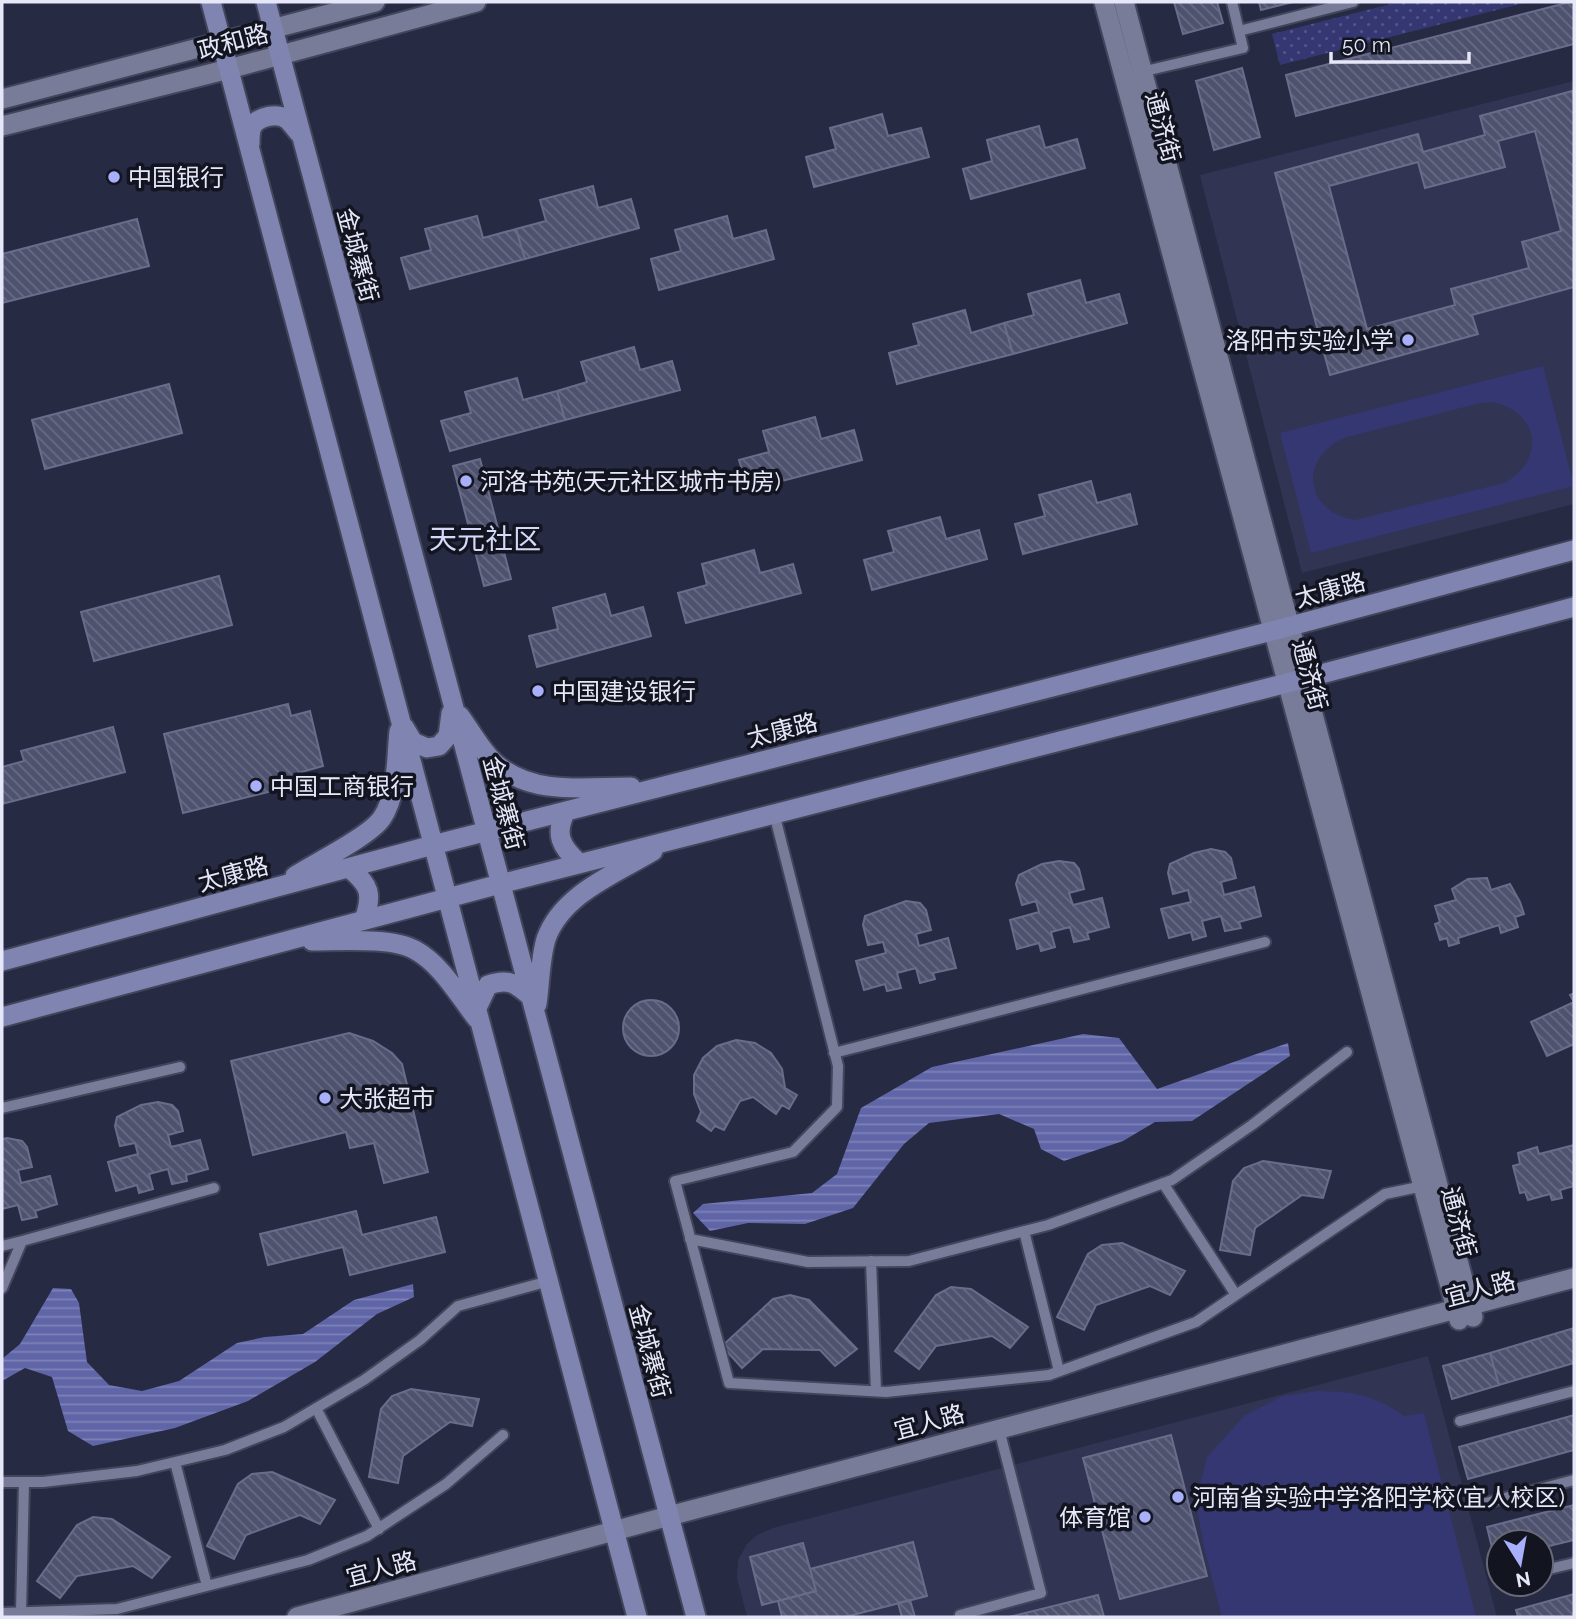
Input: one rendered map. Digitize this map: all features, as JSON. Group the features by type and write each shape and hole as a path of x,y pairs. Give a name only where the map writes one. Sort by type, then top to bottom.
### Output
{"main road":[{"path":"211,2 637,1617"},
{"name":"金城寨街","path":"266,2 695,1617"},
{"path":"250,149 250,130 262,118 283,117 301,137"},
{"name":"太康路","path":"2,961 433,845 1281,628 1574,550"},
{"path":"2,1017 579,863 1295,681 1574,607"},
{"path":"400,720 413,741 427,748 439,746 448,736 452,705"},
{"path":"452,705 494,762 520,780 553,788 664,786"},
{"path":"275,888 361,835 382,818 392,792 400,720"},
{"path":"566,811 559,825 564,849 579,863"},
{"path":"536,1015 546,941 558,915 578,896 672,840"},
{"path":"349,867 365,882 370,902 364,920"},
{"path":"289,940 384,942 415,949 436,967 479,1017"},
{"path":"479,1017 488,985 502,981 514,982 530,996"}],"street":[{"name":"政和路","path":"2,99 375,2"},
{"name":"政和路","path":"2,127 476,2"},
{"name":"通济街","path":"1104,2 1133,74 1464,1313"},
{"name":"通济街","path":"1124,2 1133,74"},
{"name":"宜人路","path":"342,1617 671,1522 1464,1313 1574,1278"},
{"name":"宜人路","path":"1464,1313 1574,1290"},
{"name":"宜人路","path":"297,1617 616,1537"}],"lane":[{"path":"1133,74 1243,48 1232,2"},
{"path":"1239,31 1353,2"},
{"path":"774,813 838,1066 837,1107 793,1152 675,1181 729,1383 876,1391 1049,1375 1196,1322 1385,1194 1430,1184"},
{"path":"834,1053 1265,942"},
{"path":"690,1239 808,1262 909,1261 1048,1225 1172,1180 1252,1125 1347,1052"},
{"path":"2,1108 180,1067"},
{"path":"1163,1183 1236,1295"},
{"path":"2,1246 214,1188"},
{"path":"1024,1231 1059,1371"},
{"path":"2,1289 22,1241"},
{"path":"871,1261 876,1391"},
{"path":"2,1482 43,1482 137,1471 225,1450 284,1427 364,1380 420,1340 458,1306 549,1281"},
{"path":"1460,1421 1574,1391"},
{"path":"316,1408 379,1529"},
{"path":"2,1613 117,1609 308,1560 379,1529 446,1484 503,1435"},
{"path":"960,1617 1041,1593 1000,1435"},
{"path":"175,1462 207,1586"},
{"path":"1482,1504 1574,1480"},
{"path":"21,1613 24,1482"},
{"path":"1555,1568 1574,1563"}],"shaded area":[{"path":"1399,2 1528,2 1280,65 1272,34"},
{"name":"洛阳市实验小学","path":"1574,81 1574,504 1302,573 1200,175"},
{"path":"1543,366 1574,486 1311,553 1280,433","holes":["1493,402 1509,408 1528,426 1532,438 1527,462 1504,483 1355,520 1338,515 1326,507 1317,496 1313,484 1319,459 1329,447 1344,438 1480,403"]},
{"name":"河南省实验中学洛阳学校(宜人校区)","path":"1428,1356 1485,1572 1485,1598 1492,1598 1497,1617 747,1617 737,1578 738,1560 747,1544 757,1535 773,1528"},
{"path":"1317,1391 1363,1396 1383,1403 1404,1416 1424,1413 1476,1617 1222,1617 1203,1543 1196,1500 1207,1457 1245,1415 1283,1396"}],"water":[{"path":"1083,1034 1119,1038 1157,1089 1288,1043 1290,1056 1192,1121 1155,1122 1123,1141 1064,1161 1041,1149 1034,1129 999,1114 929,1123 904,1144 853,1208 805,1224 748,1223 710,1231 693,1213 703,1204 812,1193 837,1174 861,1108 932,1067"},
{"path":"413,1284 414,1297 377,1314 315,1362 248,1401 175,1428 93,1446 68,1431 52,1377 25,1368 2,1381 2,1359 20,1344 53,1288 71,1289 79,1303 87,1362 109,1385 142,1391 179,1381 237,1343 265,1337 303,1334 354,1300"}],"building":[{"path":"1174,2 1217,2 1223,23 1183,34"},
{"path":"1259,2 1293,2 1261,10"},
{"path":"1574,2 1574,44 1296,116 1286,75"},
{"path":"1242,68 1260,137 1214,150 1196,81"},
{"path":"1572,91 1574,287 1472,315 1478,334 1330,375 1275,173 1418,134 1423,152 1485,135 1480,116","holes":["1535,131 1561,231 1522,242 1529,268 1451,289 1455,305 1367,329 1329,186 1418,162 1425,188 1505,167 1498,141"]},
{"path":"882,114 888,136 921,128 929,157 814,187 806,157 836,149 830,128"},
{"path":"1039,126 1045,148 1077,139 1085,168 971,199 963,169 992,161 987,140"},
{"path":"593,186 598,208 631,199 639,228 525,259 516,229 546,221 540,200"},
{"path":"477,216 483,238 516,229 525,259 410,289 401,258 431,250 425,229"},
{"path":"727,216 733,239 766,230 774,259 659,290 651,259 681,251 675,230"},
{"path":"137,219 149,266 2,303 2,254"},
{"path":"1080,280 1086,303 1119,294 1127,323 1013,354 1004,323 1034,315 1028,294"},
{"path":"965,310 971,333 1004,323 1013,354 897,384 889,353 919,345 913,324"},
{"path":"634,347 640,370 672,361 680,390 565,420 557,391 587,382 581,362"},
{"path":"517,378 523,400 557,391 565,420 450,451 441,421 471,413 465,392"},
{"path":"169,384 182,433 45,469 32,420"},
{"path":"815,417 821,439 854,430 862,460 748,490 739,460 769,452 763,431"},
{"path":"480,459 511,579 484,586 453,466"},
{"path":"1091,481 1097,503 1130,494 1137,524 1023,554 1015,524 1045,516 1039,495"},
{"path":"940,517 946,539 979,530 987,559 872,590 864,560 894,552 888,531"},
{"path":"754,550 760,573 793,564 801,593 686,623 678,593 707,585 702,564"},
{"path":"219,576 232,625 94,661 81,612"},
{"path":"605,594 611,616 643,607 651,636 537,667 529,636 558,629 553,608"},
{"path":"288,704 291,716 310,711 323,766 298,773 301,784 183,813 164,734"},
{"path":"113,727 125,772 2,804 2,767 24,761 21,751"},
{"path":"1211,849 1225,852 1231,858 1236,878 1221,882 1224,895 1254,887 1261,916 1239,922 1241,928 1225,931 1221,916 1202,921 1206,936 1193,940 1191,932 1169,938 1161,909 1191,902 1188,890 1173,894 1168,873 1170,864"},
{"path":"1059,861 1074,863 1079,869 1084,889 1069,893 1073,905 1102,898 1109,927 1087,933 1089,939 1074,942 1070,927 1051,932 1055,947 1041,951 1039,943 1017,949 1010,920 1039,912 1036,901 1022,905 1016,884 1019,875 1042,864"},
{"path":"1487,878 1491,890 1510,884 1524,914 1515,917 1518,927 1501,933 1499,925 1458,938 1459,943 1449,946 1447,938 1440,940 1435,924 1440,922 1435,906 1456,900 1452,889 1468,879"},
{"path":"906,901 920,903 926,910 931,930 916,934 919,946 948,938 956,968 933,973 935,979 920,983 916,968 897,973 901,988 887,991 885,984 864,990 856,961 886,953 883,942 868,945 863,925 865,916"},
{"path":"651,1000 662,1002 671,1008 677,1017 677,1039 671,1048 662,1054 651,1056 640,1054 631,1048 625,1039 623,1028 625,1017 631,1008 640,1002"},
{"path":"1574,1002 1574,1044 1547,1056 1531,1022"},
{"name":"大张超市","path":"349,1033 373,1041 392,1053 402,1064 428,1172 384,1183 374,1143 350,1148 346,1132 253,1155 231,1061"},
{"path":"736,1040 755,1043 771,1053 782,1069 785,1088 797,1095 789,1109 782,1105 776,1114 753,1097 740,1101 724,1130 715,1126 711,1131 697,1121 701,1112 694,1094 694,1075 703,1058 717,1046"},
{"path":"158,1102 172,1105 178,1111 183,1131 168,1135 171,1147 200,1140 208,1169 186,1175 187,1181 172,1184 168,1169 149,1174 153,1189 139,1193 137,1185 116,1191 108,1162 138,1154 135,1143 120,1146 115,1126 117,1117 141,1105"},
{"path":"2,1139 22,1141 27,1147 32,1167 18,1170 21,1183 50,1176 57,1204 35,1211 37,1217 22,1220 18,1205 2,1209"},
{"path":"1574,1145 1574,1186 1560,1190 1562,1198 1552,1200 1550,1194 1528,1200 1525,1192 1520,1193 1513,1166 1520,1164 1518,1153 1537,1147 1539,1154"},
{"path":"1263,1161 1331,1171 1323,1198 1302,1195 1255,1228 1250,1255 1220,1250 1233,1181 1244,1168"},
{"path":"356,1211 362,1235 436,1217 445,1252 350,1275 343,1247 268,1265 260,1234"},
{"path":"1122,1243 1185,1271 1170,1295 1150,1286 1096,1305 1084,1330 1057,1317 1088,1254 1102,1245"},
{"path":"951,1287 971,1289 1028,1327 1010,1348 992,1336 936,1346 919,1369 895,1351 936,1295"},
{"path":"790,1295 809,1300 857,1349 835,1366 820,1350 763,1349 742,1368 722,1346 773,1299"},
{"path":"1574,1328 1574,1363 1499,1385 1490,1353"},
{"path":"1490,1353 1499,1385 1452,1399 1443,1366"},
{"path":"411,1389 479,1399 472,1426 450,1422 403,1456 398,1483 369,1477 381,1409 392,1396"},
{"path":"1574,1415 1574,1450 1468,1479 1459,1447"},
{"name":"体育馆","path":"1171,1435 1207,1576 1120,1599 1083,1458"},
{"path":"272,1472 335,1500 320,1524 300,1515 246,1535 234,1559 207,1546 238,1484 252,1474"},
{"path":"1574,1505 1574,1540 1555,1545 1555,1528 1487,1527"},
{"path":"93,1517 112,1519 170,1557 152,1578 133,1566 77,1576 60,1598 37,1581 77,1525"},
{"path":"913,1542 927,1596 845,1617 782,1617 778,1601 816,1591 810,1569"},
{"path":"803,1543 816,1591 762,1605 750,1557"},
{"path":"1574,1594 1574,1617 1518,1617 1516,1610"},
{"path":"1098,1595 1104,1617 1009,1617"},
{"path":"910,1600 915,1617 902,1617 898,1603"}],"place":[{"name":"中国银行","path":"114,177"},
{"name":"洛阳市实验小学","path":"1408,340"},
{"name":"河洛书苑(天元社区城市书房)","path":"466,481"},
{"name":"中国建设银行","path":"538,691"},
{"name":"中国工商银行","path":"256,786"},
{"name":"大张超市","path":"325,1098"},
{"name":"河南省实验中学洛阳学校(宜人校区)","path":"1178,1497"},
{"name":"体育馆","path":"1145,1517"}],"district":[{"name":"天元社区","path":"485,539"}]}
